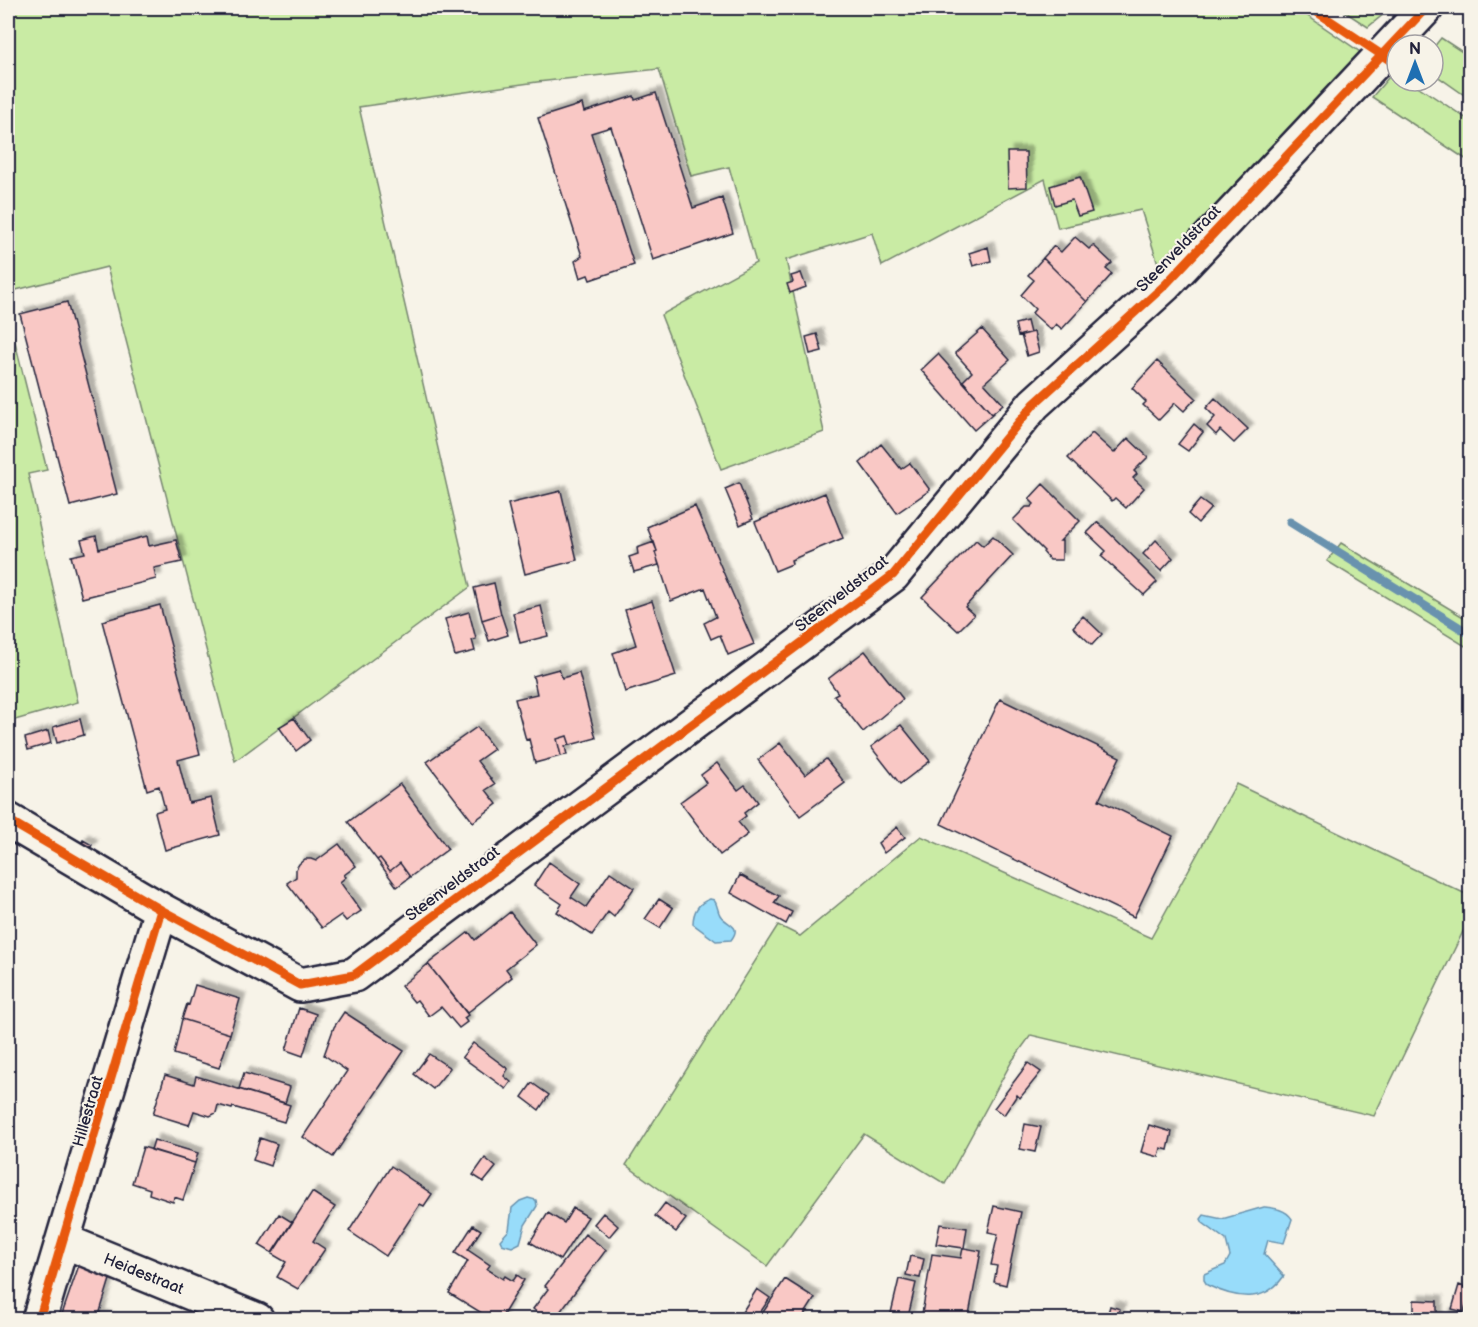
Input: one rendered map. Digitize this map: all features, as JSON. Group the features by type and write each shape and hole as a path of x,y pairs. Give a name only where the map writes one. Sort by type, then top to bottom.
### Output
{"street":[{"name":"Steenveldstraat","path":"8,820 161,910 300,984 354,975 893,575 1034,404 1165,285 1426,8"},
{"name":"Hillestraat","path":"39,1320 161,910"},
{"name":"Heidestraat","path":"64,1241 257,1320"}],"green space":[{"path":"8,8 1296,8 1360,52 1160,270 1141,210 1058,228 1045,179 882,266 872,233 786,260 824,432 721,469 661,315 756,263 729,167 691,176 659,69 537,82 359,107 470,587 235,761 107,267 8,292"},
{"path":"1339,8 1391,8 1368,27"},
{"path":"1445,41 1470,57 1470,99 1445,81"},
{"path":"1385,82 1385,93 1428,93 1470,121 1470,162 1372,97"},
{"path":"8,314 47,470 28,474 78,702 8,722"},
{"path":"1341,543 1470,621 1470,649 1327,561"},
{"path":"1236,784 1470,896 1470,917 1374,1116 1031,1035 1012,1061 945,1184 864,1134 767,1266 626,1165 778,925 800,936 921,836 1151,938"}],"water":[{"path":"710,899 714,900 719,913 734,928 731,940 716,941 693,924 697,908"},
{"path":"528,1198 536,1200 537,1206 525,1225 520,1243 512,1247 502,1244 500,1240 509,1230 512,1208"},
{"path":"1264,1207 1283,1211 1292,1219 1284,1243 1268,1240 1264,1254 1284,1276 1276,1285 1258,1295 1238,1296 1207,1285 1204,1274 1225,1265 1230,1256 1226,1240 1201,1219 1204,1215 1222,1219"}],"building":[{"path":"656,93 693,208 722,198 733,233 653,260 611,127 591,133 634,265 590,280 588,275 580,278 575,261 582,256 538,118 582,104 584,112 634,96 635,100"},
{"path":"1007,152 1026,152 1027,187 1008,188"},
{"path":"1080,177 1092,212 1078,216 1072,200 1055,205 1050,186"},
{"path":"1075,237 1089,249 1093,245 1112,263 1106,269 1112,274 1087,302 1043,258 1054,246 1061,252"},
{"path":"988,247 991,261 973,266 969,253"},
{"path":"1043,258 1087,302 1062,329 1056,324 1051,330 1032,313 1035,309 1021,295 1034,280 1028,275"},
{"path":"801,273 806,287 790,293 787,284 793,282 791,276"},
{"path":"67,302 117,494 70,506 20,314"},
{"path":"1027,321 1030,333 1018,336 1015,324"},
{"path":"982,329 1010,360 984,383 1003,404 992,414 963,381 972,372 955,353"},
{"path":"1034,332 1039,352 1027,356 1021,335"},
{"path":"817,334 822,351 810,354 806,337"},
{"path":"938,354 992,414 974,430 921,370"},
{"path":"1157,361 1196,398 1184,411 1175,403 1159,420 1143,405 1146,402 1132,388"},
{"path":"1215,398 1248,429 1234,443 1220,430 1216,435 1207,426 1215,417 1206,408"},
{"path":"1194,424 1203,432 1188,451 1178,444"},
{"path":"1092,433 1114,453 1128,438 1148,457 1134,471 1137,474 1133,478 1144,488 1126,508 1115,498 1112,501 1068,458"},
{"path":"881,444 901,469 910,463 930,490 897,513 860,463"},
{"path":"739,483 753,519 740,525 725,489"},
{"path":"1043,484 1080,521 1060,541 1062,541 1062,560 1050,560 1013,520 1026,507 1034,504 1029,499"},
{"path":"561,491 577,560 525,574 508,504"},
{"path":"825,493 843,538 791,560 792,564 775,571 755,522"},
{"path":"1200,500 1211,508 1198,523 1188,514"},
{"path":"695,506 754,644 728,655 720,635 711,639 704,623 716,617 705,588 671,601 655,552 657,551 647,527"},
{"path":"1098,522 1157,582 1144,595 1101,556 1106,551 1087,533"},
{"path":"96,536 99,549 147,536 149,546 176,540 182,562 154,568 156,579 82,598 71,556 85,553 81,540"},
{"path":"993,536 1013,555 965,607 974,615 958,631 922,597 976,540 983,546"},
{"path":"1156,540 1173,558 1161,571 1143,554"},
{"path":"654,542 659,565 634,572 629,557 638,554 637,548"},
{"path":"494,583 501,614 482,620 474,588"},
{"path":"652,601 676,676 625,692 613,653 636,645 625,610"},
{"path":"160,605 200,754 178,760 189,803 211,798 220,835 165,850 155,812 165,809 159,786 147,790 102,621"},
{"path":"541,606 548,636 520,643 513,613"},
{"path":"469,612 476,639 472,640 475,651 455,656 445,619"},
{"path":"501,614 508,635 489,641 482,620"},
{"path":"1083,616 1102,634 1092,645 1073,627"},
{"path":"865,651 903,699 863,732 834,695 838,693 828,679"},
{"path":"559,669 562,678 579,673 596,738 570,745 567,736 557,739 561,756 535,763 515,699 537,694 533,676"},
{"path":"1000,699 1120,757 1099,800 1173,836 1134,917 941,824"},
{"path":"294,718 310,740 296,751 279,727"},
{"path":"80,719 84,735 57,743 53,727"},
{"path":"901,725 930,761 900,784 871,747"},
{"path":"477,727 494,749 477,761 495,784 486,790 497,804 473,822 427,762"},
{"path":"48,731 51,743 28,750 25,738"},
{"path":"567,736 570,745 565,746 567,755 561,756 557,739"},
{"path":"780,743 805,775 826,759 845,783 800,816 758,760"},
{"path":"717,763 738,790 745,785 758,802 744,813 746,816 738,822 748,834 720,855 680,802 706,783 701,775"},
{"path":"400,784 448,849 410,877 400,863 390,871 380,858 377,860 348,822"},
{"path":"897,827 905,837 884,853 878,843"},
{"path":"83,840 92,845 89,850 80,845"},
{"path":"339,844 356,866 344,875 346,877 340,882 361,911 346,921 341,915 322,928 287,883 296,877 296,869 305,859 316,861"},
{"path":"380,858 390,871 400,863 410,877 397,887 377,860"},
{"path":"549,862 580,884 571,897 586,907 610,872 634,888 614,917 608,912 592,935 557,912 562,904 534,885"},
{"path":"740,875 779,896 774,903 792,912 786,924 731,893"},
{"path":"659,899 673,908 660,928 645,919"},
{"path":"510,912 536,945 506,969 512,977 467,1013 428,964 469,932 475,940"},
{"path":"428,964 468,1015 464,1018 467,1022 459,1028 441,1007 429,1016 417,1000 414,1002 401,986"},
{"path":"195,985 240,999 230,1034 182,1019"},
{"path":"299,1008 316,1014 303,1056 286,1050"},
{"path":"344,1012 404,1051 333,1157 303,1137 347,1071 324,1055 334,1027"},
{"path":"182,1019 230,1034 219,1068 174,1054"},
{"path":"473,1043 508,1069 504,1076 511,1082 506,1089 462,1057"},
{"path":"429,1054 450,1068 433,1089 414,1074"},
{"path":"1028,1063 1041,1072 1020,1098 1017,1095 1004,1115 994,1108"},
{"path":"244,1073 290,1087 285,1103 239,1089"},
{"path":"165,1075 194,1084 196,1076 290,1105 284,1122 233,1107 232,1109 218,1105 216,1113 210,1116 194,1111 189,1125 153,1114"},
{"path":"532,1083 549,1095 539,1110 522,1097"},
{"path":"1025,1124 1041,1127 1035,1152 1020,1149"},
{"path":"1149,1125 1172,1132 1168,1150 1161,1148 1159,1157 1141,1152"},
{"path":"260,1138 277,1144 270,1166 253,1160"},
{"path":"154,1140 198,1153 195,1163 151,1150"},
{"path":"143,1147 195,1163 183,1200 174,1197 173,1202 149,1194 150,1189 132,1183"},
{"path":"485,1158 496,1167 484,1182 473,1175"},
{"path":"391,1166 432,1194 424,1206 420,1204 386,1256 349,1231"},
{"path":"312,1192 335,1207 313,1241 325,1249 298,1289 277,1277 286,1262 272,1254"},
{"path":"665,1203 686,1219 676,1232 655,1216"},
{"path":"994,1206 1021,1212 1006,1285 994,1282 997,1266 991,1265 998,1234 988,1232"},
{"path":"573,1208 588,1217 560,1260 530,1242 548,1213 564,1223"},
{"path":"603,1213 618,1226 609,1237 594,1224"},
{"path":"279,1214 292,1222 272,1253 259,1245"},
{"path":"940,1224 967,1228 964,1248 981,1251 968,1320 953,1320 922,1314 932,1254 961,1258 963,1248 936,1244"},
{"path":"473,1225 481,1230 468,1250 490,1265 487,1269 503,1279 505,1276 513,1281 517,1275 524,1280 500,1320 493,1320 449,1293 468,1261 455,1253"},
{"path":"585,1234 606,1250 554,1320 546,1320 533,1309 548,1289 545,1286"},
{"path":"910,1256 924,1259 920,1278 906,1275"},
{"path":"79,1265 111,1276 99,1315 111,1320 60,1320"},
{"path":"785,1279 815,1298 801,1320 758,1320"},
{"path":"899,1279 916,1283 908,1317 891,1313"},
{"path":"1459,1285 1470,1289 1464,1312 1452,1309"},
{"path":"757,1289 770,1298 755,1320 742,1320 739,1317"},
{"path":"1414,1300 1437,1301 1437,1320 1414,1320"},
{"path":"1110,1306 1120,1309 1117,1320 1106,1320"},
{"path":"1462,1313 1462,1320 1445,1320 1445,1314"}],"waterway":[{"path":"1290,522 1470,634"}],"cycle path":[{"path":"1311,8 1385,57"},
{"path":"8,820 161,910 300,985 354,975 893,575 1034,404 1165,285 1426,8"},
{"path":"39,1320 161,910"}]}
